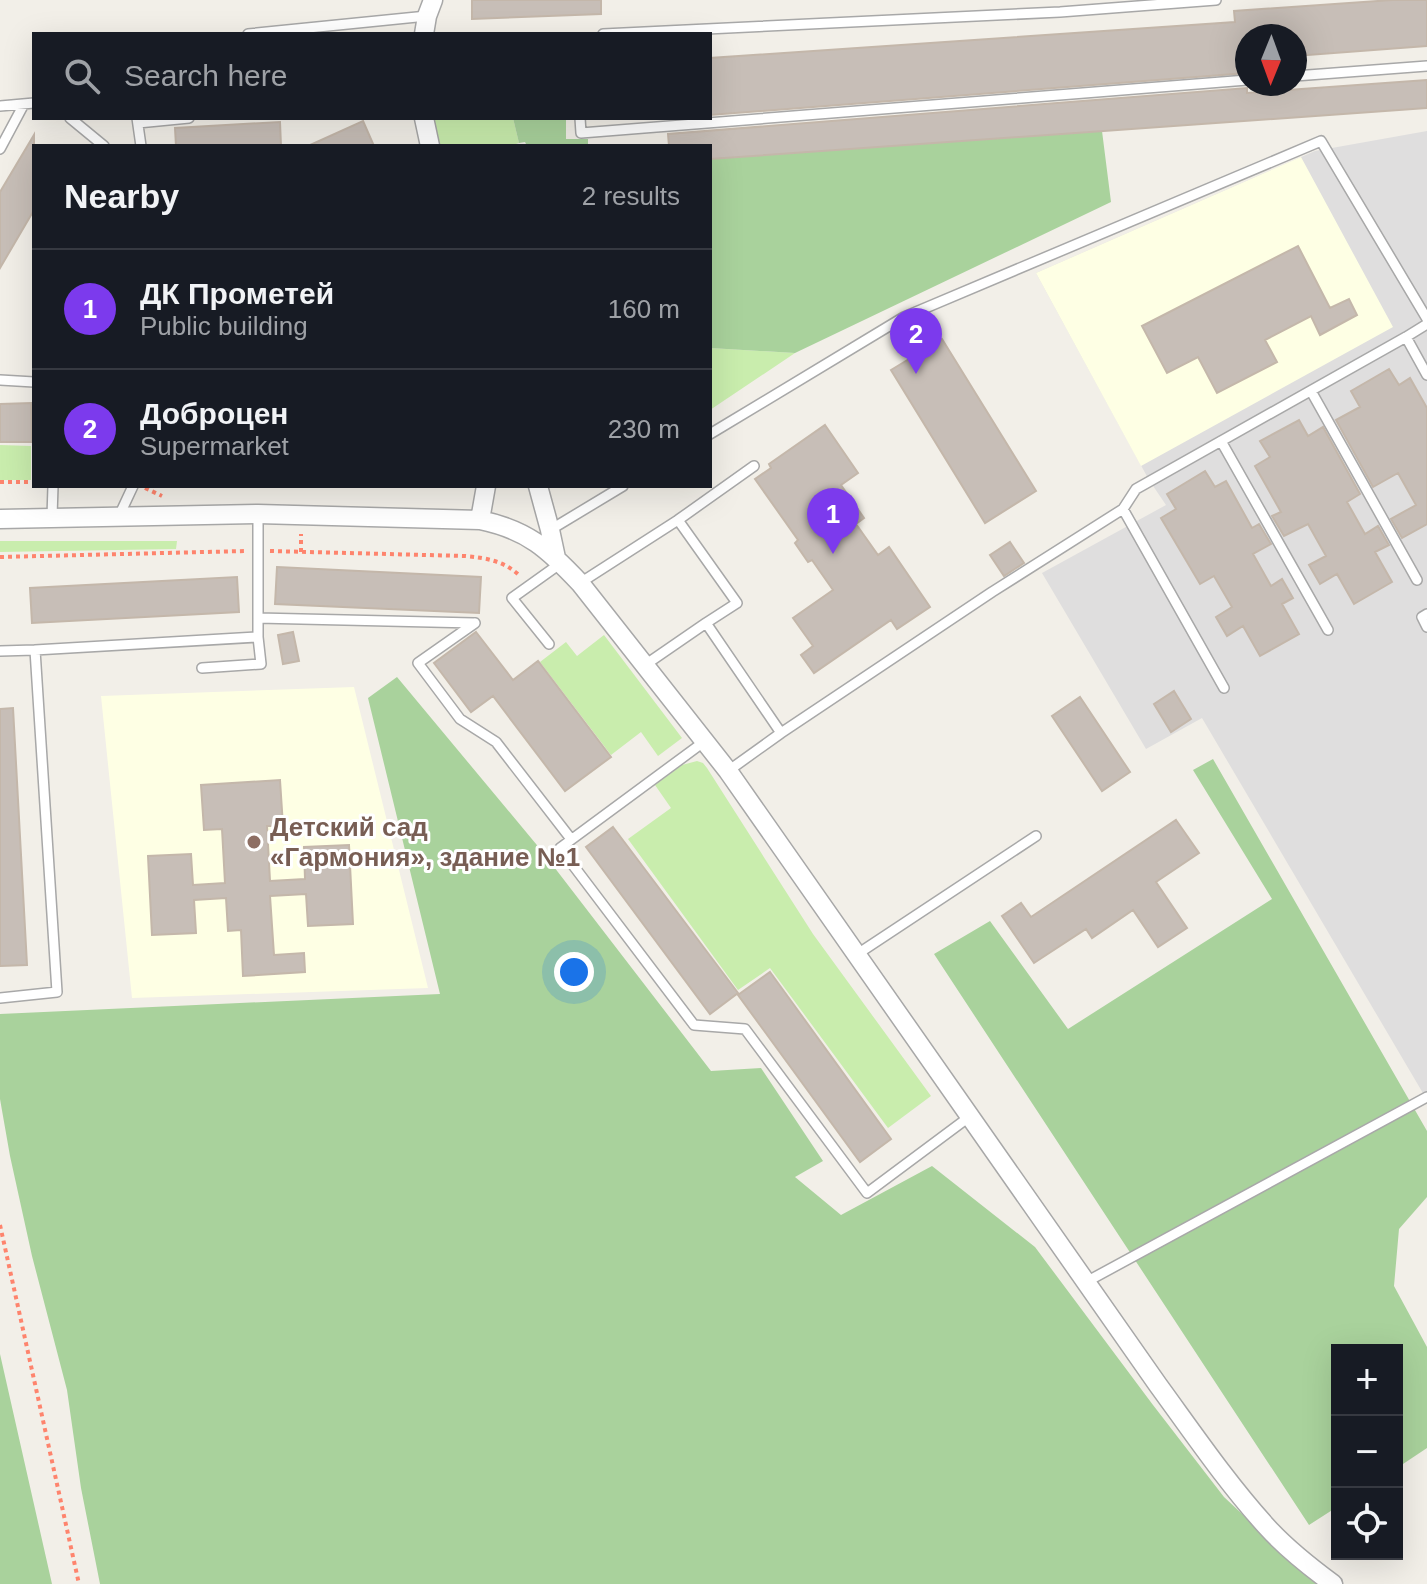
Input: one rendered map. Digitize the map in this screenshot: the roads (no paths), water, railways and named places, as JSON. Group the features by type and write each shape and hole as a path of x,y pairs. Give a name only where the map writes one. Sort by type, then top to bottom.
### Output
{"street":[{"path":"424,120 430,144"},
{"path":"480,520 486,488"},
{"path":"539,488 558,560"},
{"path":"0,519 258,514 480,520 524,533 558,560 580,583 728,771 1158,1385 1224,1474 1268,1529 1333,1584"}],"lane":[{"path":"645,32 1060,12 1216,0"},
{"path":"269,32 428,17"},
{"path":"1307,75 1427,66"},
{"path":"580,120 581,133 1235,81"},
{"path":"0,106 29,104"},
{"path":"0,149 29,104"},
{"path":"72,120 102,144"},
{"path":"138,120 141,144"},
{"path":"712,433 904,317 1321,141 1427,321 1406,337 1136,489 1123,509 992,592 728,771"},
{"path":"904,317 917,339"},
{"path":"1406,337 1427,375"},
{"path":"0,380 32,382"},
{"path":"1311,391 1417,580"},
{"path":"1221,441 1328,630"},
{"path":"580,583 678,520 754,466"},
{"path":"52,517 53,488"},
{"path":"119,516 132,488"},
{"path":"550,530 620,488"},
{"path":"1123,509 1224,688"},
{"path":"202,668 261,664 258,637 258,514"},
{"path":"645,665 737,603 678,520"},
{"path":"549,644 512,598 558,560"},
{"path":"1427,614 1422,617 1427,627"},
{"path":"258,618 475,623 418,663 460,719 496,742 571,839"},
{"path":"706,623 781,733"},
{"path":"0,651 258,637"},
{"path":"0,998 57,992 35,650"},
{"path":"705,741 560,848 694,1025 745,1029 867,1193 969,1117"},
{"path":"856,955 1036,836"},
{"path":"1086,1282 1427,1097"}],"place":[{"name":"Доброцен","path":"916,374"},
{"name":"ДК Прометей","path":"833,554"},
{"name":"Детский сад «Гармония», здание №1","path":"254,842"}]}
